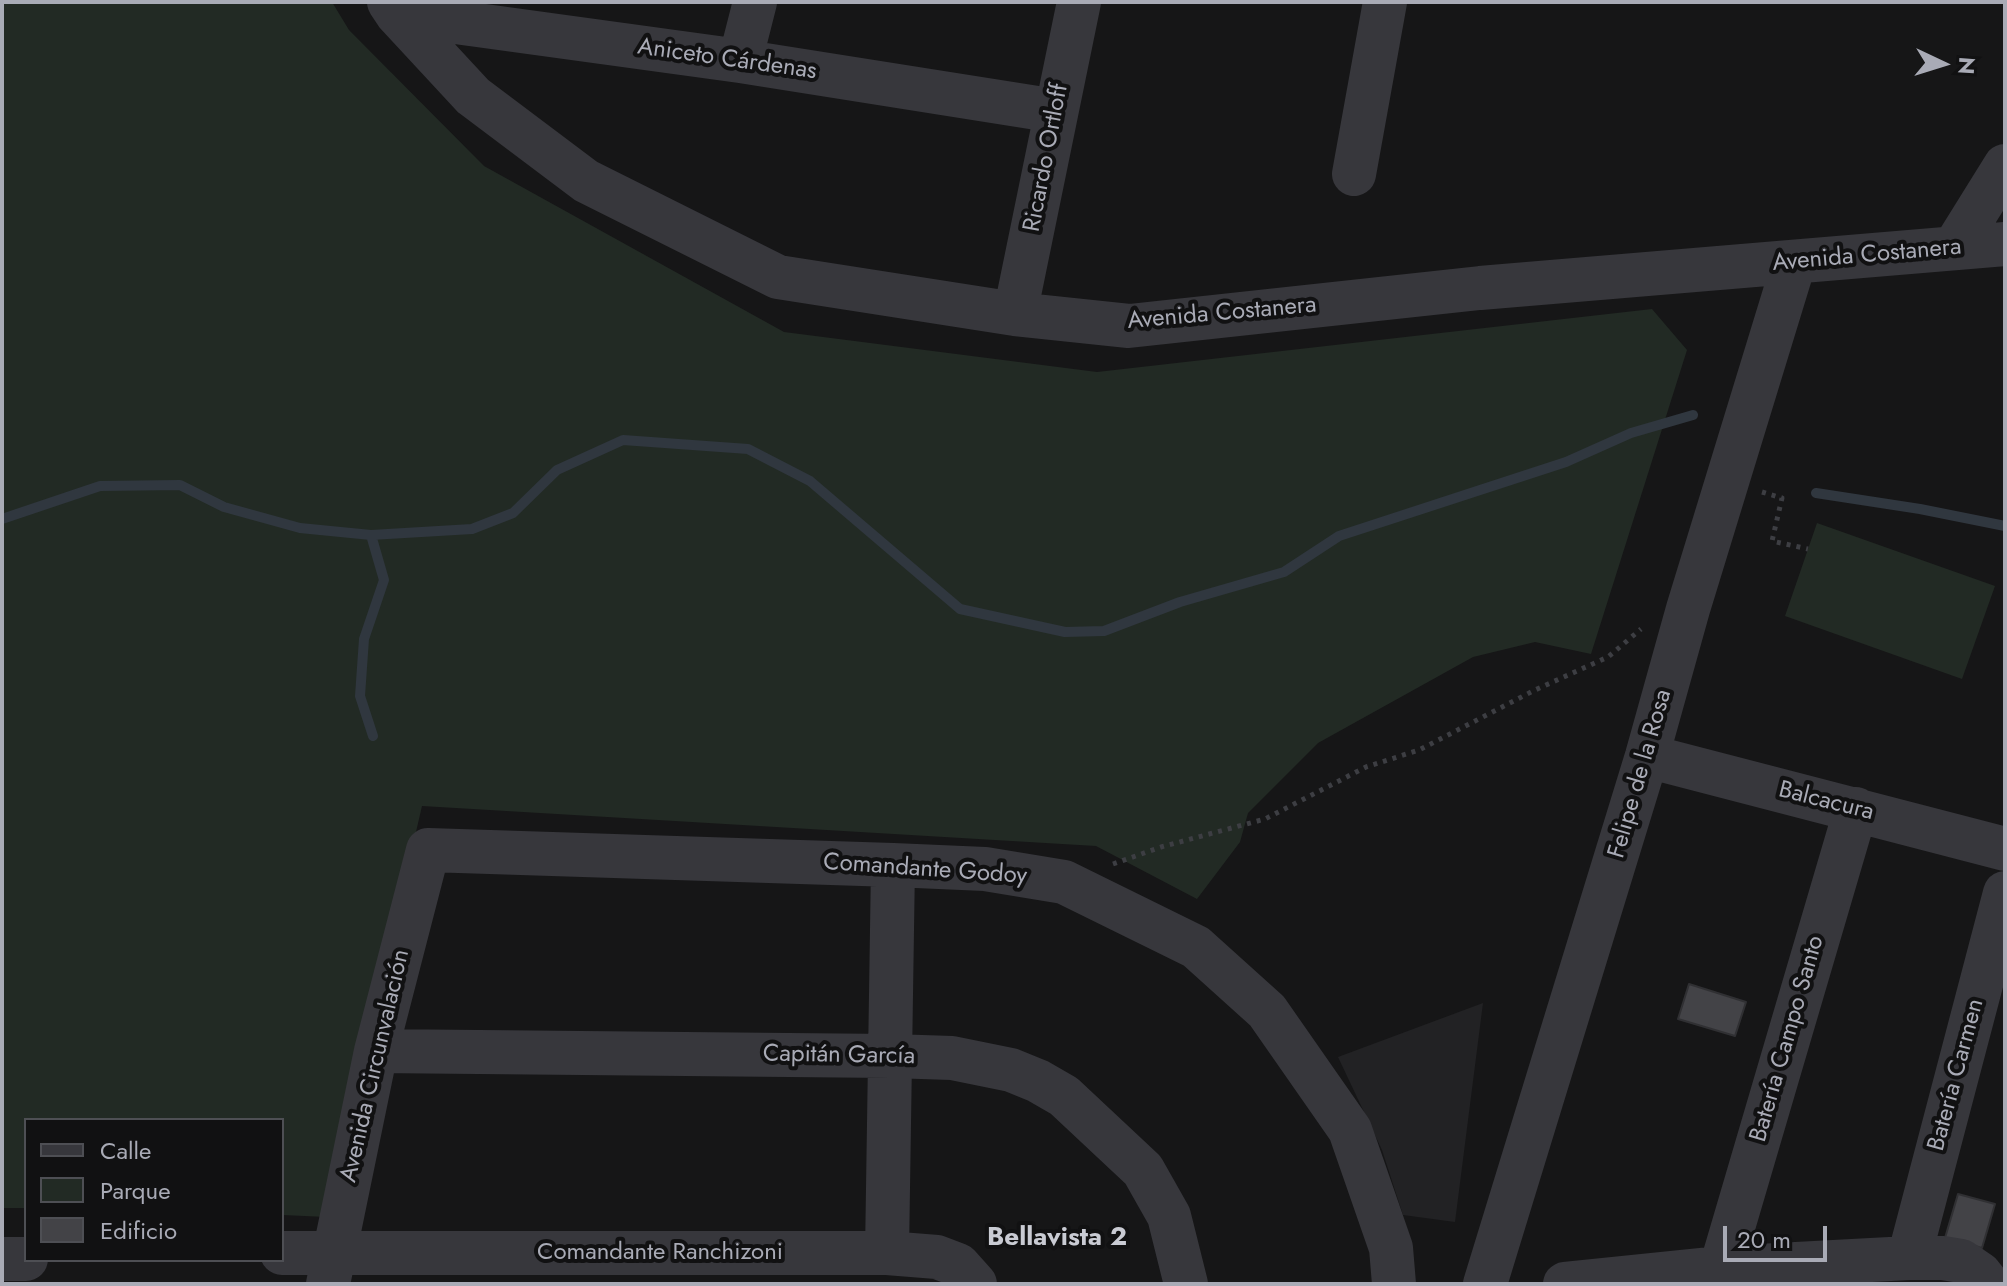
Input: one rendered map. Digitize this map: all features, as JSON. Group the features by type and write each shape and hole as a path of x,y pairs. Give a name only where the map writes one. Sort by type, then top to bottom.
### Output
{"street":[{"path":"740,61 755,2"},
{"name":"Ricardo Ortloff","path":"1015,314 1079,2"},
{"path":"1354,174 1385,2"},
{"name":"Aniceto Cárdenas","path":"393,8 1056,111"},
{"name":"Avenida Costanera","path":"393,8 473,96 586,181 778,277 1015,314 1129,326 1480,288 2005,244"},
{"path":"1954,248 2005,166"},
{"name":"Felipe de la Rosa","path":"1485,1284 1794,263"},
{"name":"Balcacura","path":"1647,756 2005,849"},
{"name":"Batería Campo Santo","path":"1721,1268 1856,809"},
{"name":"Comandante Godoy","path":"428,850 985,869 1064,882 1196,947 1267,1011 1350,1130 1391,1248 1394,1284"},
{"name":"Avenida Circunvalación","path":"332,1268 376,1051 428,850"},
{"path":"887,1253 893,865"},
{"name":"Batería Carmen","path":"1909,1258 2005,893"},
{"name":"Capitán García","path":"376,1051 891,1056 952,1058 1011,1070 1064,1096 1143,1170 1169,1216 1186,1284"},
{"name":"Comandante Ranchizoni","path":"284,1254 332,1268 800,1269 887,1253 937,1257 958,1265 975,1284"},
{"path":"1565,1284 1721,1268 1909,1258 1961,1261 1980,1274 1988,1284"},
{"path":"2,1259 24,1259"}],"path":[{"path":"1772,541 1808,549"},
{"path":"1064,882 1161,847 1265,819 1366,767 1419,750 1535,690 1608,657 1644,626 1688,609"}],"shaded area":[{"path":"1483,1003 1455,1222 1403,1215 1382,1150 1338,1057"}],"green space":[{"path":"2,2 332,2 349,30 484,166 784,332 1097,372 1652,309 1687,350 1591,654 1535,642 1473,657 1318,743 1248,813 1240,842 1197,899 1096,846 422,806 327,1217 284,1215 284,1118 24,1118 24,1208 2,1208"},
{"path":"1817,523 1995,586 1962,679 1785,616"}],"building":[{"path":"1689,984 1746,1002 1735,1036 1678,1019"},
{"path":"1958,1194 1995,1204 1982,1248 1945,1238"}],"waterway":[{"path":"2,519 100,486 180,485 224,507 300,528 371,535 472,529 513,513 557,470 623,440 748,449 810,481 960,609 1065,632 1104,631 1180,602 1284,572 1339,536 1566,462 1631,433 1693,415"},
{"path":"1816,493 2005,526"},
{"path":"371,535 384,580 364,639 360,696 373,736"}],"district":[{"name":"Bellavista 2","path":"1057,1239"}]}
